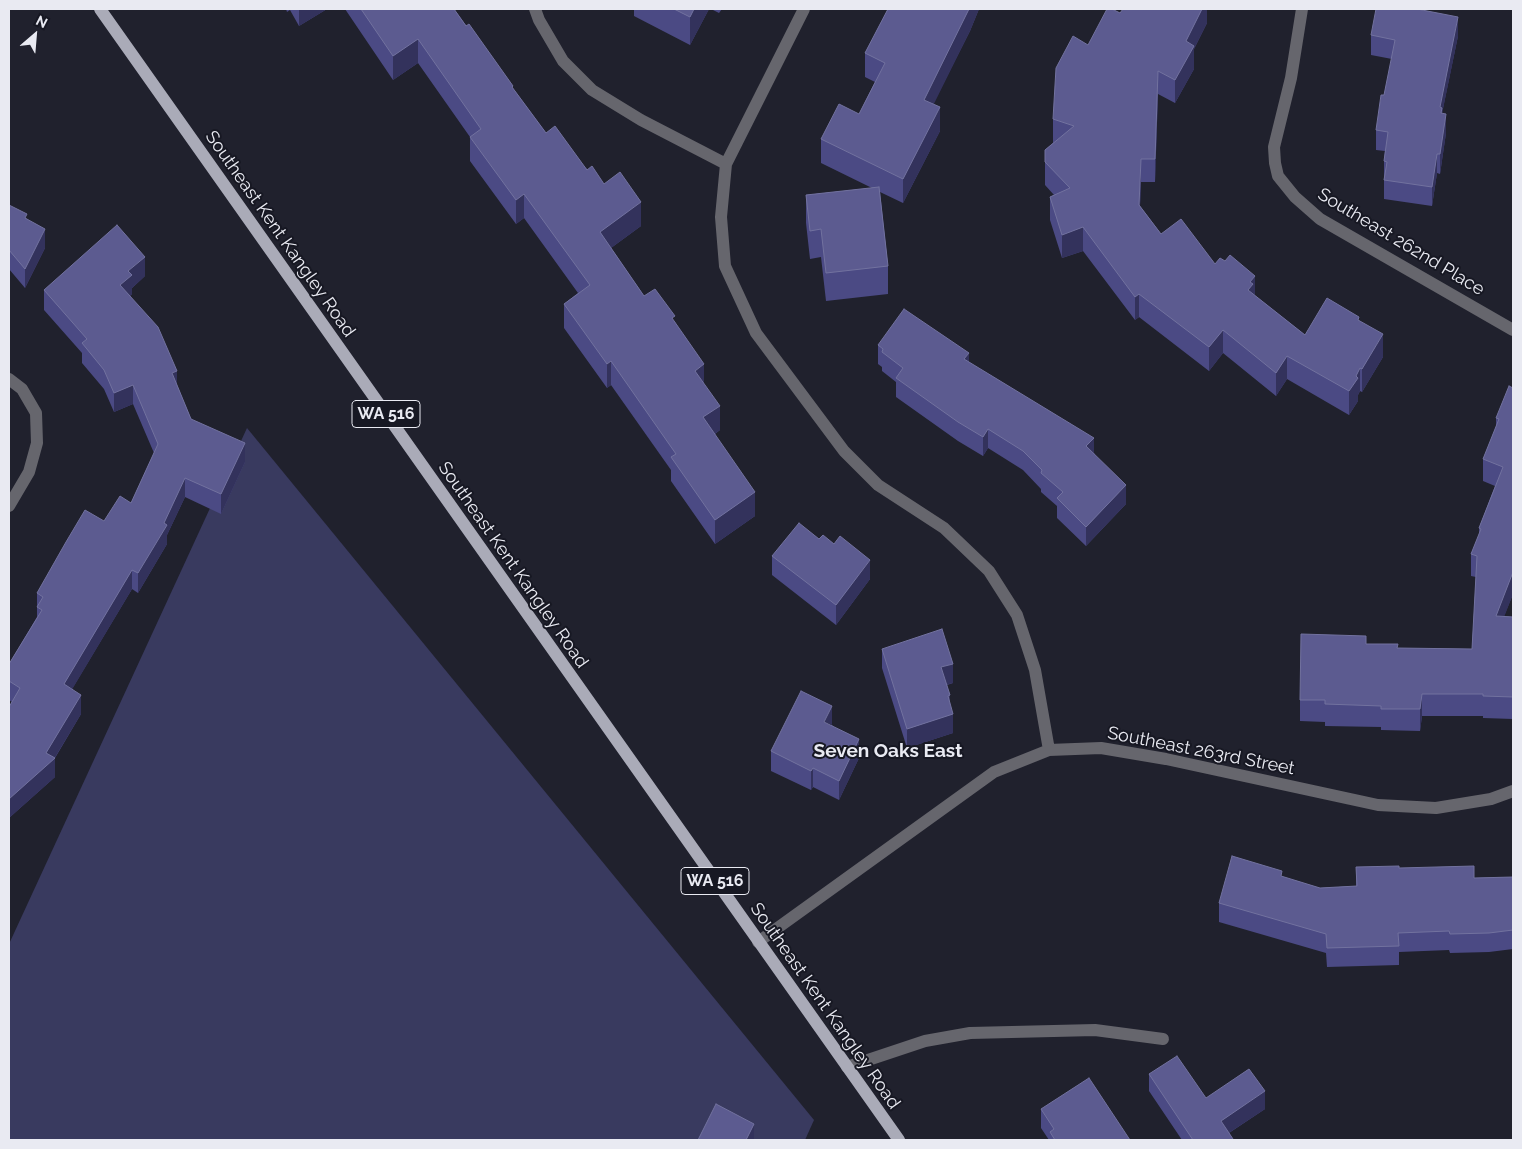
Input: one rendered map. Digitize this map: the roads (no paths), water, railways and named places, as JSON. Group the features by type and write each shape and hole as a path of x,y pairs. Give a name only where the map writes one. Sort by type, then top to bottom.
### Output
{"main road":[{"name":"Southeast Kent Kangley Road","path":"100,9 899,1140"}],"street":[{"path":"535,9 562,62 592,90 641,120 726,164"},
{"path":"804,9 726,164 721,216 725,266 756,333 844,451 878,485 944,528 989,571 1017,615 1035,670 1048,750"},
{"name":"Southeast 262nd Place","path":"1302,9 1291,78 1274,147 1278,176 1295,198 1320,219 1513,330"},
{"path":"9,379 22,389 36,414 38,443 29,472 9,506"},
{"name":"Southeast 263rd Street","path":"758,942 994,772 1048,750 1101,748 1166,759 1378,804 1436,808 1491,799 1513,791"},
{"path":"847,1067 925,1041 970,1033 1095,1030 1163,1039"}],"district":[{"name":"Seven Oaks East","path":"888,751"}]}
